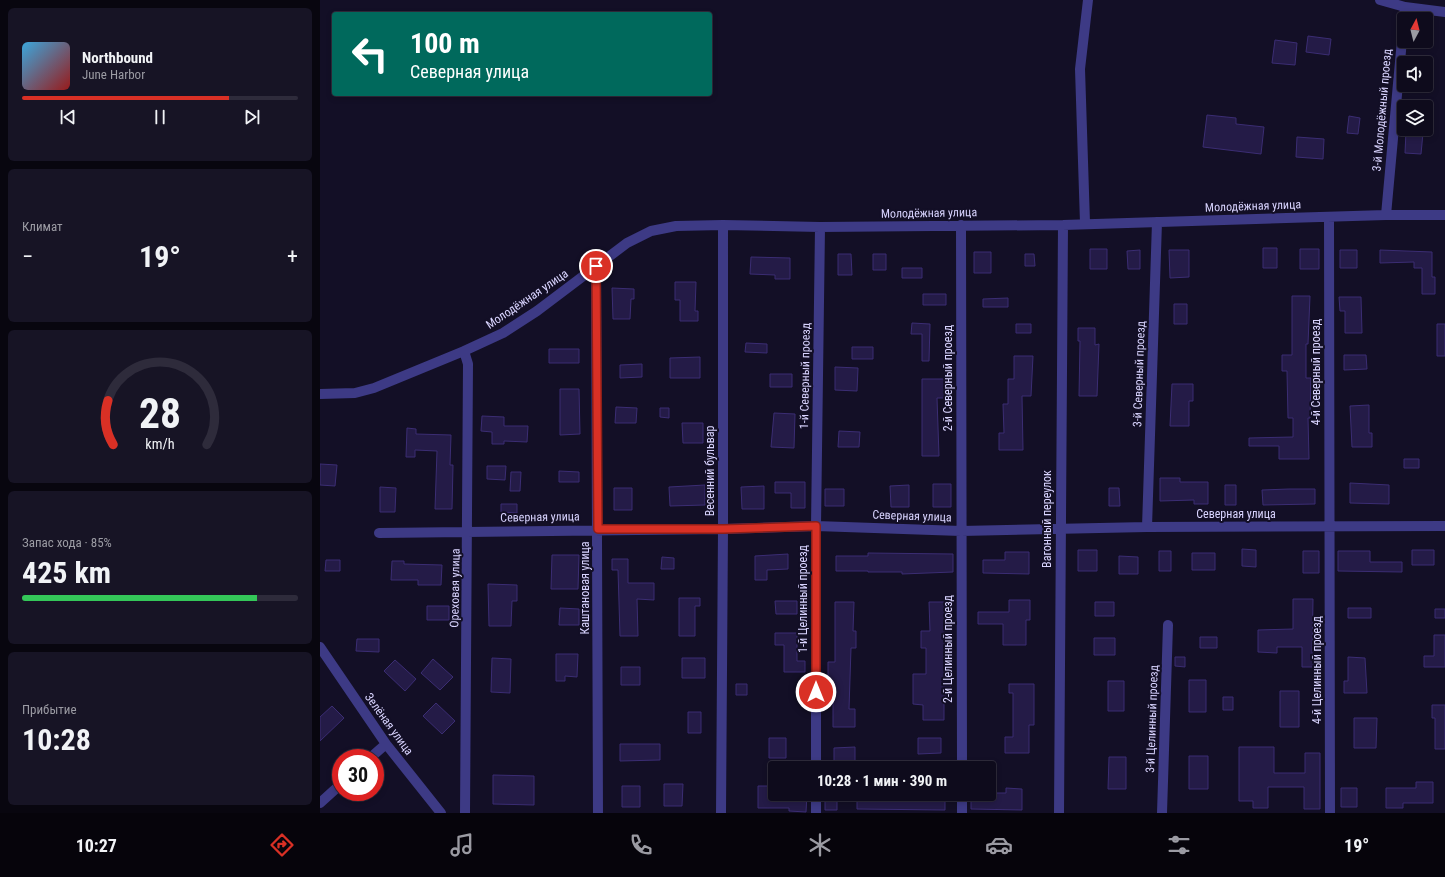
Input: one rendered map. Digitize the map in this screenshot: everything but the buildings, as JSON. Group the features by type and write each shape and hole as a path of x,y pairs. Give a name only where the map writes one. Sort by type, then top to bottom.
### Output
{"street":[{"path":"1085,224 1080,69 1088,0"},
{"path":"1385,0 1405,7 1445,12"},
{"name":"3-й Молодёжный проезд","path":"1386,215 1405,7"},
{"name":"Молодёжная улица","path":"320,394 355,393 374,388 464,351 503,333 627,242 651,231 676,226 724,225 820,227 1063,225 1386,215 1445,215"},
{"name":"4-й Северный проезд","path":"1329,217 1330,527"},
{"name":"3-й Северный проезд","path":"1147,527 1157,222"},
{"name":"Весенний бульвар","path":"721,813 724,529 724,225"},
{"name":"2-й Северный проезд","path":"961,225 961,530"},
{"name":"Вагонный переулок","path":"1059,813 1063,225"},
{"name":"1-й Северный проезд","path":"816,526 820,227"},
{"name":"Каштановая улица","path":"596,266 598,813"},
{"name":"Ореховая улица","path":"464,351 468,364 465,813"},
{"name":"Северная улица","path":"379,533 598,529 724,529 816,526 961,530 1147,527 1445,526"},
{"name":"1-й Целинный проезд","path":"816,526 816,761"},
{"name":"4-й Целинный проезд","path":"1330,527 1330,813"},
{"name":"2-й Целинный проезд","path":"961,530 962,761"},
{"name":"3-й Целинный проезд","path":"1162,813 1168,625"},
{"name":"Зелёная улица","path":"320,647 386,744 441,813"},
{"path":"380,749 386,744"},
{"path":"320,803 332,792"},
{"path":"816,801 816,813"},
{"path":"962,801 962,813"}],"route":[{"path":"596,266 598,529 724,529 816,526 816,692"}]}
